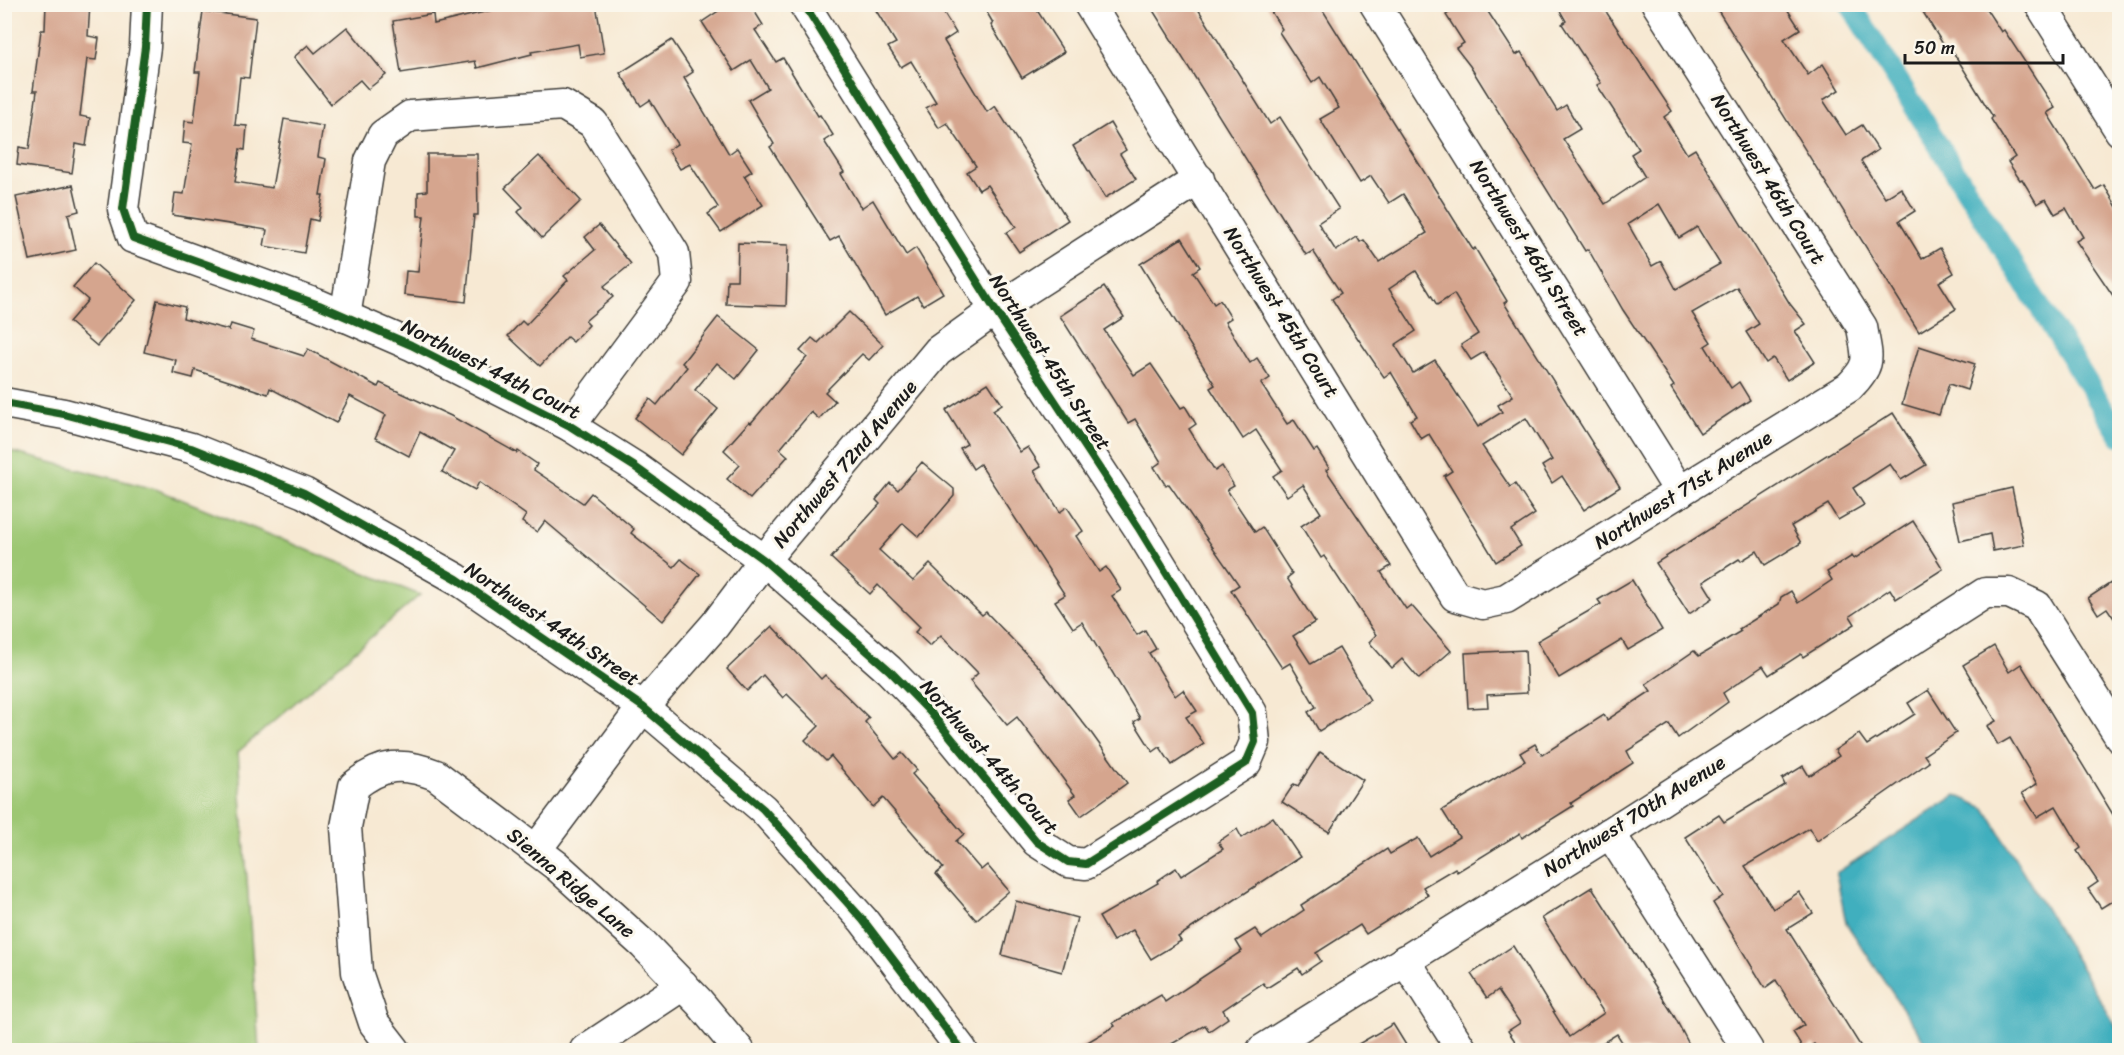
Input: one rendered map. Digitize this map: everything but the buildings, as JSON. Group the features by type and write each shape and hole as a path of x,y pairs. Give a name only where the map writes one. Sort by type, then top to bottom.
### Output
{"street":[{"name":"Northwest 44th Court","path":"147,4 145,47 123,209 133,238 319,305 411,345 570,426 635,468 764,560 889,670 930,712 1037,842 1068,862"},
{"name":"Northwest 45th Street","path":"804,4 995,310 1138,527 1252,713 1255,742 1246,763 1223,780 1086,864 1068,862"},
{"name":"Northwest 45th Court","path":"1089,4 1455,596 1483,604"},
{"name":"Northwest 46th Street","path":"1375,4 1680,492"},
{"name":"Northwest 46th Court","path":"1657,4 1862,327 1867,358"},
{"path":"2040,4 2120,131"},
{"path":"345,317 370,161 383,135 410,116 563,105 593,123 674,254 677,282 570,426"},
{"name":"Northwest 72nd Avenue","path":"536,850 643,707 715,625 764,560 938,351 995,310 1199,179"},
{"name":"Northwest 71st Avenue","path":"1483,604 1506,599 1849,387 1864,372 1867,358"},
{"name":"Northwest 44th Street","path":"4,403 64,414 191,448 304,493 450,575 643,707 763,809 863,920 962,1050"},
{"name":"Northwest 70th Avenue","path":"1262,1050 1610,833 1985,592 2009,593 2037,606 2120,737"},
{"name":"Sienna Ridge Lane","path":"395,1050 374,1023 357,972 346,826 354,786 372,771 399,766 416,767 436,775 536,850 644,945 683,985 739,1050"},
{"path":"1610,833 1748,1050"},
{"path":"1405,960 1462,1050"},
{"path":"585,1050 683,985"}],"green space":[{"path":"4,450 158,490 420,595 238,752 259,1050 5,1050"}],"water":[{"path":"1956,795 1985,808 2119,1031 2119,1050 1930,1050 1846,923 1836,873"}],"waterway":[{"path":"1850,4 2120,435"}],"cycle path":[{"path":"147,4 145,47 123,209 133,238 319,305 411,345 570,426 635,467 764,560 889,670 930,712 1037,842 1068,862 1086,864 1246,763 1255,742 1252,713 1138,527 995,310 804,4"},
{"path":"4,403 64,414 191,448 304,493 457,579 643,707 763,809 863,920 962,1050"}]}
